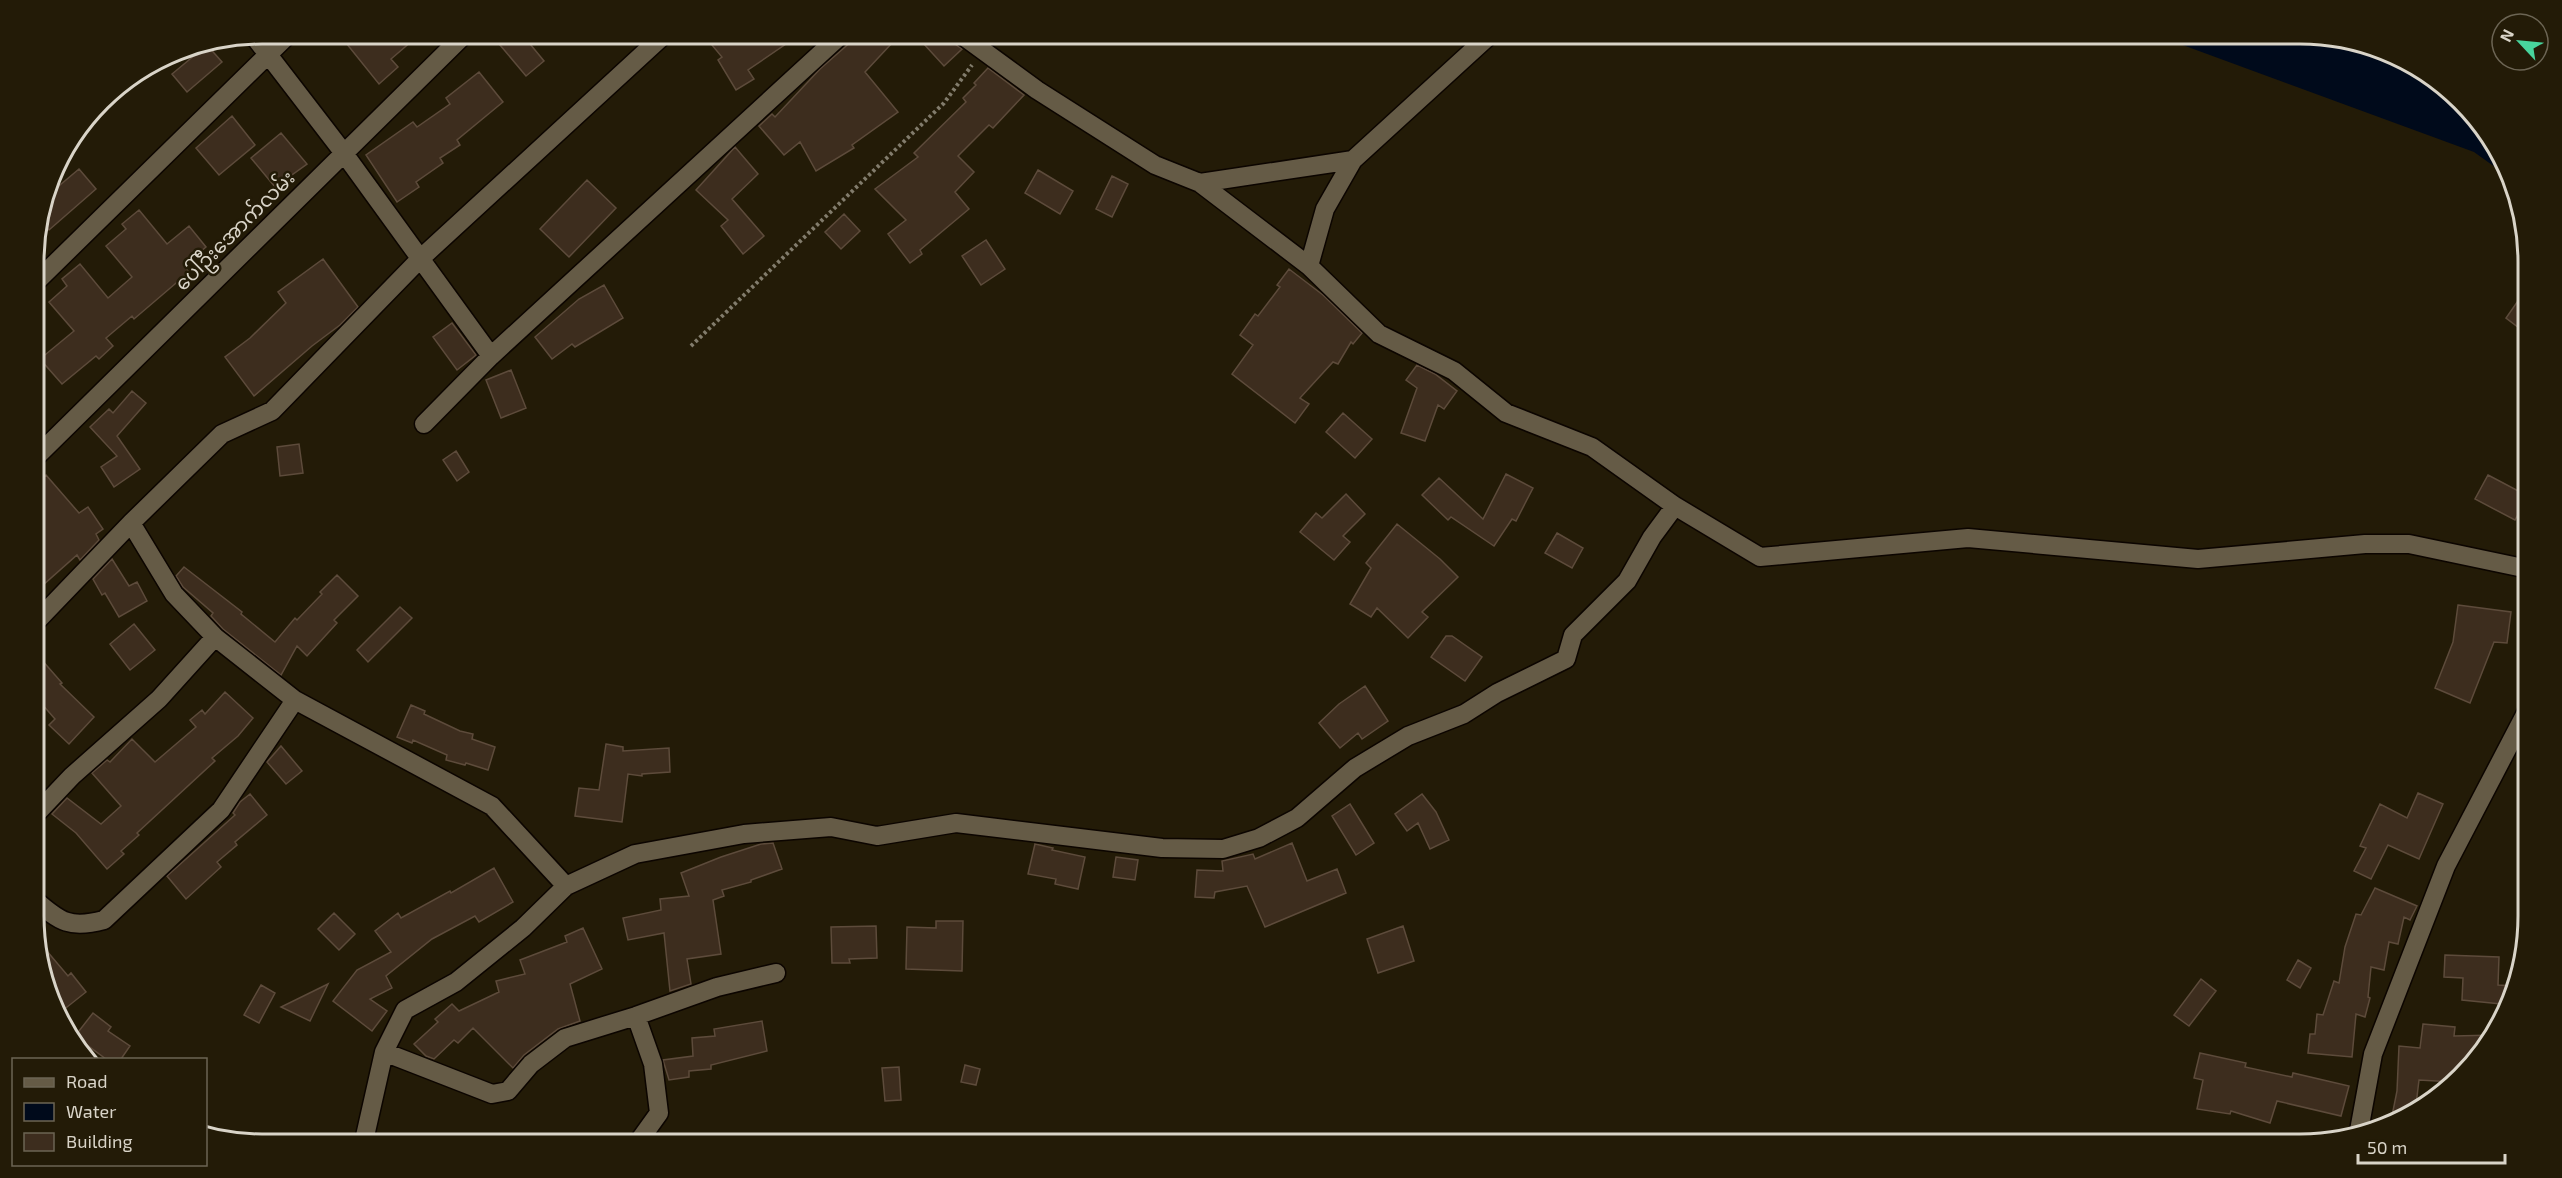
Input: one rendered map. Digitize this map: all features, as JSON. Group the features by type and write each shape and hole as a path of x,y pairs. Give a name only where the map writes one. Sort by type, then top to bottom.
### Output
{"street":[{"path":"261,44 343,152 491,356"},
{"path":"44,274 278,44"},
{"name":"ပေါ်ဦးအောက်လမ်း","path":"44,449 455,44"},
{"path":"44,614 131,523 222,434 272,411 420,259 654,44"},
{"path":"424,424 491,356 831,44"},
{"path":"973,44 1036,90 1155,165 1200,183 1310,266 1379,334 1454,371 1506,413 1592,447 1675,506 1760,557 1968,538 2198,560 2365,544 2409,544 2518,567"},
{"path":"1310,266 1325,209 1353,160 1479,44"},
{"path":"1200,183 1353,160"},
{"path":"365,1134 384,1052 405,1010 456,982 523,928 566,886 635,855 744,834 831,827 877,836 956,823 1162,848 1223,849 1259,838 1297,818 1354,768 1408,736 1464,714 1497,693 1566,659 1574,635 1627,581 1652,537 1675,506"},
{"path":"131,523 174,594 215,637 295,700 492,806 566,886"},
{"path":"44,806 72,776 159,699 215,637"},
{"path":"44,908 56,919 88,924 104,920 221,810 295,700"},
{"path":"2360,1126 2373,1054 2446,866 2518,728"},
{"path":"384,1052 492,1094 508,1091 531,1064 565,1038 717,987 776,973"},
{"path":"636,1016 653,1064 659,1113 644,1134"}],"path":[{"path":"691,346 945,103 982,51"}],"water":[{"path":"2180,44 2329,45 2384,60 2422,80 2455,107 2482,140 2498,169 2474,152"}],"building":[{"path":"347,44 408,44 391,59 398,67 379,84"},
{"path":"530,44 544,61 526,76 500,45"},
{"path":"711,44 786,44 748,70 754,79 736,90 718,60 722,57"},
{"path":"848,44 891,44 865,72 898,112 852,145 854,148 816,171 800,142 784,155 759,126 772,114 775,117 820,69"},
{"path":"924,44 955,44 962,49 944,66"},
{"path":"211,50 222,62 187,92 172,74 197,54 205,51"},
{"path":"988,68 1024,95 993,128 989,125 958,156 974,172 955,192 969,209 920,250 922,254 910,263 888,234 906,220 875,189 918,157 914,153 966,102 963,98"},
{"path":"479,72 503,102 457,140 460,145 440,158 443,163 416,182 419,187 397,202 366,155 413,122 417,127 450,104 446,98"},
{"path":"232,116 255,145 219,175 196,148"},
{"path":"281,133 307,164 275,187 251,158"},
{"path":"735,147 758,174 732,199 764,236 743,254 721,226 728,220 696,190"},
{"path":"79,169 96,189 49,230 46,227 56,188"},
{"path":"1038,170 1073,191 1060,214 1025,193"},
{"path":"1112,176 1128,184 1112,217 1096,209"},
{"path":"587,180 616,208 569,257 540,229"},
{"path":"139,210 167,244 189,226 206,247 184,266 189,272 134,319 132,316 106,338 113,346 99,359 96,356 62,384 44,364 44,356 74,331 49,302 67,286 62,279 80,264 108,298 132,277 106,246 126,229 122,224"},
{"path":"844,214 860,231 841,249 825,232"},
{"path":"986,240 1005,269 981,285 962,256"},
{"path":"323,259 358,307 340,325 254,396 225,357 250,338 286,303 278,292"},
{"path":"1289,269 1323,295 1362,333 1353,344 1351,342 1338,364 1333,362 1300,398 1309,404 1295,423 1232,374 1253,345 1240,335 1255,314 1258,316 1280,287 1277,285"},
{"path":"604,285 623,318 575,347 572,344 552,359 535,337 579,299"},
{"path":"2518,301 2518,327 2506,318"},
{"path":"452,323 476,355 457,370 433,337"},
{"path":"1417,365 1435,374 1457,391 1444,409 1438,405 1425,441 1401,433 1417,388 1406,380"},
{"path":"511,370 526,408 501,418 486,380"},
{"path":"132,391 146,403 117,436 140,469 114,487 101,467 117,456 90,427 109,409 113,413"},
{"path":"1343,413 1372,439 1355,458 1326,432"},
{"path":"299,444 303,473 280,476 277,447"},
{"path":"456,451 469,472 457,481 443,460"},
{"path":"1506,474 1533,488 1516,521 1512,519 1494,546 1451,517 1448,520 1422,495 1439,478 1483,519"},
{"path":"46,475 79,513 88,507 103,529 96,534 99,540 80,560 77,555 44,584 44,477"},
{"path":"2488,475 2518,491 2518,514 2515,520 2475,499"},
{"path":"1346,494 1365,514 1343,536 1350,542 1334,560 1300,532 1316,513 1322,518"},
{"path":"1397,524 1458,577 1422,612 1428,617 1408,638 1377,608 1371,617 1350,604 1371,568 1366,563"},
{"path":"1557,533 1583,548 1572,568 1545,553"},
{"path":"112,559 129,586 137,582 147,601 119,617 105,593 102,595 93,579"},
{"path":"184,567 242,612 241,614 275,642 295,618 297,620 322,594 320,592 337,575 358,596 334,620 337,623 307,656 297,646 281,675 223,629 211,616 213,613 183,587 176,576"},
{"path":"2458,605 2511,612 2507,643 2494,642 2470,703 2435,688 2453,642"},
{"path":"400,607 412,618 368,662 357,650"},
{"path":"134,624 155,650 130,670 110,644"},
{"path":"1446,636 1452,636 1482,657 1465,681 1431,657"},
{"path":"44,662 62,683 60,684 94,717 69,744 49,725 55,719 44,706"},
{"path":"1365,686 1388,721 1362,739 1358,733 1340,748 1319,723 1339,704"},
{"path":"225,692 253,718 238,736 212,758 215,761 137,833 139,835 121,851 124,854 107,869 76,833 52,814 67,798 101,824 121,806 92,773 107,760 110,762 132,739 155,762 196,727 190,720 202,710 205,714"},
{"path":"411,705 425,711 424,714 460,731 473,734 472,739 495,747 488,770 446,760 447,755 413,740 412,743 397,737"},
{"path":"606,744 623,747 623,751 669,748 670,772 642,774 642,776 628,774 622,822 575,816 579,788 599,790"},
{"path":"281,746 302,771 286,784 267,762"},
{"path":"2418,793 2443,804 2419,859 2388,845 2371,879 2354,871 2366,848 2360,846 2380,804 2407,818"},
{"path":"250,794 267,815 235,842 237,845 217,862 221,867 186,899 167,876 235,815 233,813 240,802"},
{"path":"1422,794 1436,812 1449,840 1430,849 1418,823 1407,831 1395,814"},
{"path":"1350,804 1374,843 1356,855 1332,816"},
{"path":"773,843 782,869 751,880 751,882 722,890 724,896 713,900 721,954 687,959 691,984 670,991 664,933 628,940 623,918 661,910 660,899 689,896 681,873 721,857 761,844"},
{"path":"1292,843 1307,881 1337,869 1346,893 1265,927 1247,886 1215,892 1214,898 1195,897 1197,870 1223,871 1222,861 1253,854 1255,859"},
{"path":"1035,844 1085,857 1078,889 1055,884 1056,879 1028,874"},
{"path":"1116,857 1138,860 1135,880 1113,877"},
{"path":"494,868 513,902 479,922 475,916 432,939 386,976 392,988 370,999 387,1011 372,1031 333,1001 357,970 391,952 375,931 398,913 401,918"},
{"path":"2375,888 2417,906 2410,920 2404,917 2398,944 2389,942 2384,970 2371,967 2368,997 2370,998 2365,1017 2356,1014 2352,1057 2308,1053 2310,1034 2315,1034 2317,1014 2323,1015 2334,981 2339,983 2345,947 2356,914 2361,915"},
{"path":"334,913 355,934 339,950 318,929"},
{"path":"936,921 963,921 962,971 906,969 907,927 936,928"},
{"path":"876,926 877,958 849,959 850,963 832,963 831,927"},
{"path":"1403,926 1414,961 1378,973 1367,939"},
{"path":"583,928 602,969 570,984 580,1021 558,1029 524,1055 513,1068 473,1028 458,1043 454,1040 434,1059 426,1056 414,1044 438,1022 435,1019 452,1004 459,1011 499,992 496,981 525,974 520,960 567,942 565,936"},
{"path":"46,950 68,976 71,973 86,992 64,1009 51,973"},
{"path":"2445,955 2499,957 2498,985 2507,986 2500,1004 2462,1000 2463,978 2444,977"},
{"path":"2298,960 2311,968 2300,988 2287,980"},
{"path":"2201,979 2216,991 2189,1026 2174,1015"},
{"path":"328,984 310,1021 281,1007"},
{"path":"261,985 275,993 259,1023 244,1015"},
{"path":"93,1013 111,1027 108,1031 130,1046 122,1058 105,1058 84,1042 77,1033"},
{"path":"762,1021 767,1051 711,1065 711,1069 689,1071 689,1077 669,1080 663,1060 693,1056 692,1038 715,1036 714,1029"},
{"path":"2423,1024 2455,1027 2454,1036 2483,1035 2455,1071 2442,1081 2419,1080 2416,1101 2392,1114 2397,1091 2399,1046 2420,1048"},
{"path":"2200,1053 2246,1063 2245,1067 2292,1077 2293,1073 2349,1086 2341,1116 2277,1101 2270,1123 2231,1111 2230,1114 2197,1109 2203,1080 2194,1078"},
{"path":"965,1065 980,1069 976,1085 961,1082"},
{"path":"899,1067 901,1100 885,1101 882,1068"}]}
